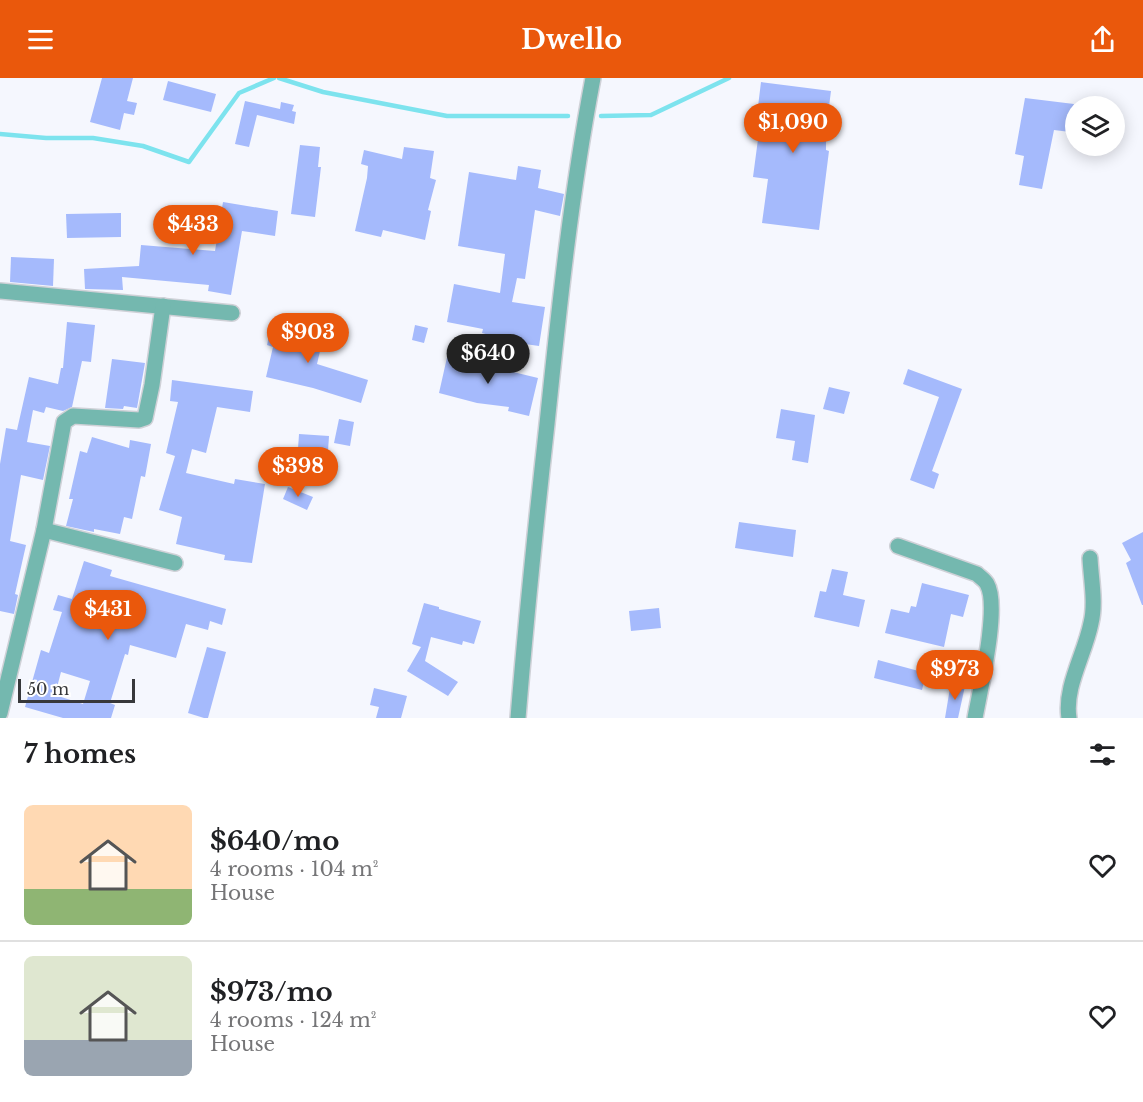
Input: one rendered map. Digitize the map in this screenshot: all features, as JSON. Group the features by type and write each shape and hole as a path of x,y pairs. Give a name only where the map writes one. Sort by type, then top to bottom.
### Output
{"street":[{"path":"518,718 560,293 577,168 593,78"},
{"path":"0,291 232,313"},
{"path":"0,713 44,530 62,429 67,418 72,416 140,420 145,418 163,306"},
{"path":"44,530 175,563"},
{"path":"898,546 977,574 987,583 991,595 991,613 975,718"},
{"path":"1069,718 1067,707 1092,622 1090,558"}],"building":[{"path":"102,78 133,78 127,101 137,103 134,115 124,113 120,130 90,122"},
{"path":"168,81 216,94 211,112 163,100"},
{"path":"761,82 831,91 826,130 826,150 829,151 819,230 762,223 768,179 753,177 760,124 756,123"},
{"path":"1025,98 1065,103 1065,131 1054,130 1042,189 1019,185 1024,156 1015,154"},
{"path":"245,101 280,109 281,102 294,105 292,111 296,112 294,124 257,115 249,147 235,144"},
{"path":"300,145 320,147 318,167 321,167 315,217 291,214"},
{"path":"404,147 434,151 430,178 436,180 428,210 431,211 425,240 383,230 381,237 355,231 367,178 368,166 361,164 364,150 402,159"},
{"path":"518,166 541,170 538,188 564,194 560,216 535,210 525,279 517,278 512,302 545,307 539,346 518,343 482,333 483,329 447,322 454,284 500,293 505,254 458,246 469,172 516,180"},
{"path":"223,202 278,211 275,236 242,231 231,295 208,291 209,285 122,277 123,290 85,289 84,269 139,266 141,245 215,251"},
{"path":"121,213 121,237 67,238 66,214"},
{"path":"11,257 54,259 53,286 10,282"},
{"path":"67,322 95,325 91,362 82,361 72,407 63,411 46,407 44,413 33,410 27,442 50,446 43,480 21,475 10,541 26,545 15,594 18,595 14,614 0,611 0,464 6,428 17,430 29,377 58,384 61,368 63,368"},
{"path":"272,322 324,334 317,364 368,380 361,403 266,377 273,347 267,345"},
{"path":"415,325 428,328 424,343 412,340"},
{"path":"448,353 469,357 468,362 501,365 501,369 538,378 529,416 508,411 509,407 477,403 439,393"},
{"path":"112,359 145,363 137,408 124,406 123,409 105,408"},
{"path":"908,369 962,389 932,471 939,474 934,489 910,480 939,397 903,384"},
{"path":"172,380 253,391 250,412 217,407 206,453 192,449 186,473 234,484 235,479 265,484 252,563 224,560 225,555 176,544 182,517 159,510 175,456 166,453 178,402 170,401"},
{"path":"829,387 850,392 844,414 823,409"},
{"path":"781,409 815,415 808,463 792,460 795,441 776,438"},
{"path":"339,419 354,422 350,446 334,443"},
{"path":"299,434 329,436 328,451 298,449"},
{"path":"92,437 129,448 130,440 151,444 145,477 141,476 132,519 124,517 120,534 94,529 94,532 66,526 73,499 69,499 80,451 87,453"},
{"path":"288,487 313,497 307,510 283,499"},
{"path":"739,522 796,530 793,557 735,548"},
{"path":"1143,532 1142,605 1126,563 1131,560 1122,543"},
{"path":"84,561 112,570 110,576 226,609 222,625 210,621 208,630 186,624 176,658 130,645 110,703 115,705 111,718 63,718 25,707 41,650 49,653 62,612 53,610 58,595 72,599","holes":["61,672 90,681 83,704 55,695"]},
{"path":"832,569 848,572 843,595 865,600 859,627 814,617 820,591 826,592"},
{"path":"922,583 969,595 963,617 951,614 944,647 885,633 891,609 909,613 911,606 916,607"},
{"path":"424,603 481,621 474,644 463,641 462,645 431,637 425,661 458,682 448,696 407,671 421,647 412,644"},
{"path":"659,608 661,628 631,631 629,611"},
{"path":"207,647 226,652 208,718 204,718 188,713"},
{"path":"878,660 926,673 922,690 874,678"},
{"path":"951,682 965,686 958,718 945,718"},
{"path":"374,688 407,696 401,718 376,718 379,707 370,705"}],"waterway":[{"path":"0,134 46,138 93,138 143,146 189,162 239,93 274,78"},
{"path":"279,78 323,92 447,116 568,116"},
{"path":"601,116 651,115 729,78"}]}
